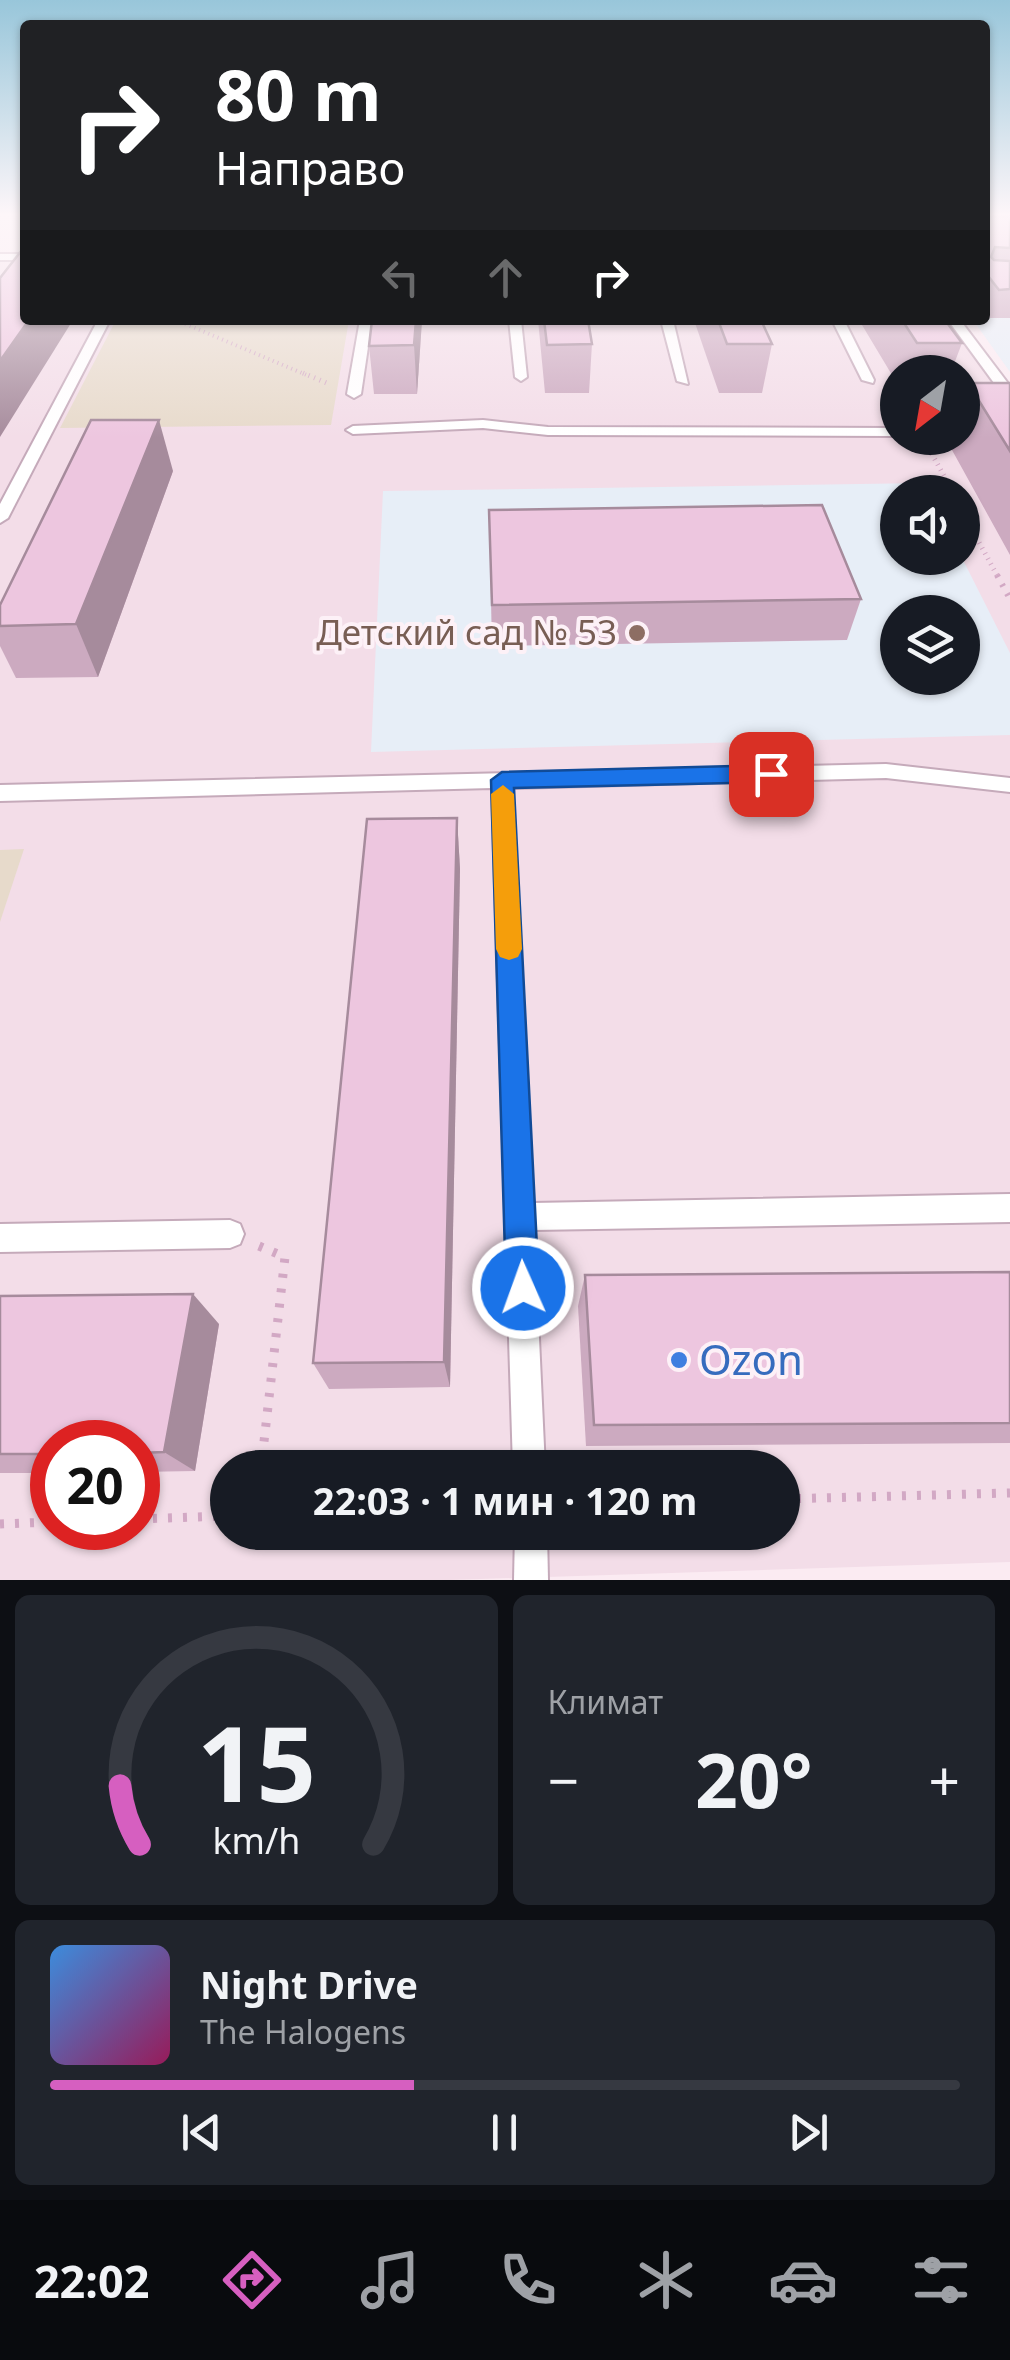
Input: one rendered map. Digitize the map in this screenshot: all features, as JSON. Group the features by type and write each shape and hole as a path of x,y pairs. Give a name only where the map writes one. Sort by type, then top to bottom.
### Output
{"lane":[{"path":"0,518 101,325"},
{"path":"354,394 365,325"},
{"path":"516,325 521,377"},
{"path":"668,325 683,381"},
{"path":"840,325 868,380"},
{"path":"958,325 1010,396"},
{"path":"353,430 483,424 548,431 880,432"},
{"path":"0,793 886,771 1010,785"},
{"path":"502,780 528,1450"},
{"path":"520,1217 1010,1208"},
{"path":"0,1238 230,1234"},
{"path":"531,1550 532,1580"}],"path":[{"path":"188,325 354,394"},
{"path":"980,543 1010,599"},
{"path":"230,1234 285,1257 263,1450"},
{"path":"800,1498 1010,1493"},
{"path":"160,1518 210,1517"},
{"path":"0,1524 30,1523"}],"shaded area":[{"path":"0,290 20,290 20,325 950,325 971,355 880,355 880,455 980,455 980,367 1010,408 1010,1562 450,1580 0,1580"},
{"path":"990,290 1010,290 1010,372 977,325 990,325"},
{"path":"113,325 348,325 331,425 60,428"},
{"name":"Детский сад № 53","path":"880,484 880,575 971,575 1010,653 1010,735 371,752 383,491"},
{"path":"24,849 0,922 0,850"}],"building":[{"path":"0,290 20,290 20,325 25,325 0,361"},
{"path":"371,325 416,325 414,345 369,346"},
{"path":"545,325 589,325 592,344 547,345"},
{"path":"720,325 763,325 772,344 727,344"},
{"path":"905,325 949,325 962,343 917,343"},
{"path":"980,383 1010,383 1010,451 980,402"},
{"path":"91,420 159,420 76,624 0,626 0,605"},
{"path":"822,505 861,599 492,605 489,510"},
{"path":"457,818 444,1362 313,1363 367,819"},
{"path":"1010,1272 1010,1423 594,1425 585,1275"},
{"path":"193,1294 164,1452 160,1452 160,1420 30,1420 30,1454 0,1454 0,1296"}],"slow traffic":[{"path":"503,794 509,949"}],"place":[{"name":"Детский сад № 53","path":"637,633"},
{"name":"Ozon","path":"679,1360"}],"route":[{"path":"523,1288 502,780 771,774"}]}
